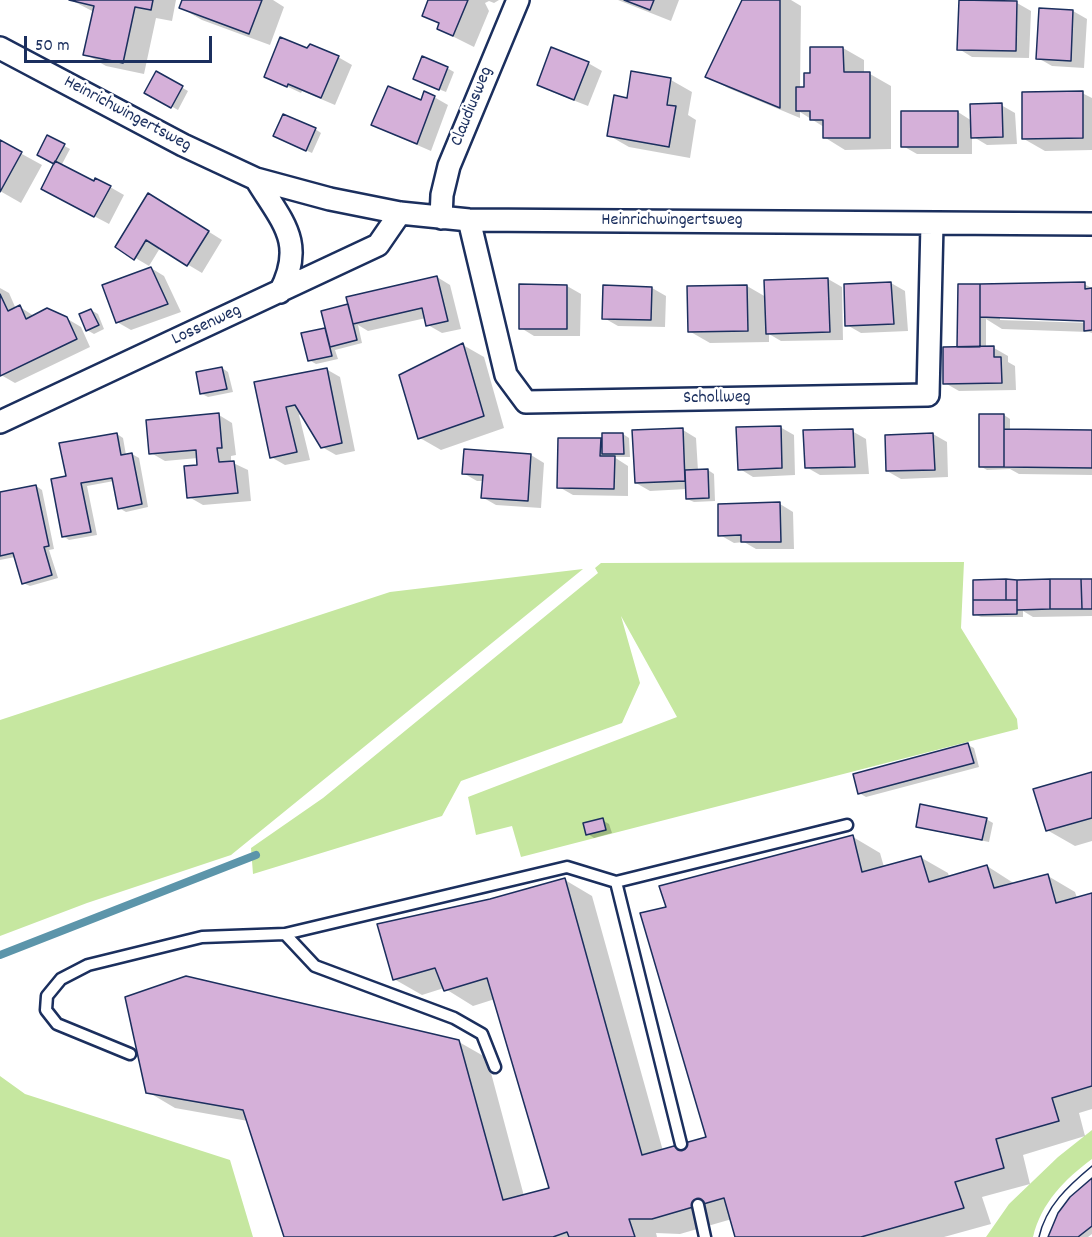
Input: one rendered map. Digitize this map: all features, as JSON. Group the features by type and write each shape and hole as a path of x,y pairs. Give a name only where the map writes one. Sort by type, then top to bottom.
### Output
{"street":[{"name":"Claudiusweg","path":"441,218 442,195 449,166 518,0"},
{"name":"Heinrichwingertsweg","path":"0,48 183,145 256,179 330,199 400,213 469,220 1092,224"},
{"path":"256,179 291,241 293,259 280,292"},
{"name":"Lossenweg","path":"0,422 378,245 400,213"},
{"name":"Schollweg","path":"469,220 506,375 526,402 928,396 932,224"}],"lane":[{"path":"130,1054 57,1024 46,1011 48,996 61,979 88,965 202,937 285,934 567,867 616,882 847,825"},
{"path":"616,882 681,1144"},
{"path":"285,934 315,966 454,1018 482,1034 495,1067"},
{"path":"698,1205 705,1237"}],"green space":[{"path":"964,562 961,628 1017,719 1018,729 521,857 512,826 476,835 468,797 677,717 621,616 640,683 622,723 461,781 442,816 253,874 251,848 323,798 598,573 595,568 601,563"},
{"path":"583,569 231,855 87,903 0,936 0,720 390,592"},
{"path":"0,1076 25,1094 230,1160 253,1237 0,1237"},
{"path":"1092,1130 1092,1159 1055,1193 1042,1213 1033,1237 986,1237 1009,1204 1058,1157"}],"building":[{"path":"69,0 153,0 151,10 135,7 123,63 83,55 94,6"},
{"path":"182,0 262,0 249,34 179,8"},
{"path":"428,0 468,0 453,36 437,29 439,23 422,16"},
{"path":"624,0 654,0 650,10"},
{"path":"742,0 780,0 780,108 705,77"},
{"path":"959,0 1017,1 1016,51 957,50"},
{"path":"1039,8 1073,10 1071,61 1036,59"},
{"path":"280,37 307,48 310,44 339,56 321,98 264,77"},
{"path":"551,47 589,62 574,100 537,85"},
{"path":"810,47 843,47 844,72 870,72 870,138 823,138 823,120 810,120 810,111 796,111 796,87 804,87 804,73 810,73"},
{"path":"422,56 448,67 439,90 413,79"},
{"path":"156,71 183,86 171,108 144,93"},
{"path":"631,71 671,78 667,105 676,106 669,147 607,136 614,95 627,98"},
{"path":"388,86 421,100 424,91 435,96 417,144 371,125"},
{"path":"1083,91 1083,138 1022,139 1022,92"},
{"path":"1002,103 1003,137 971,138 970,104"},
{"path":"901,111 958,111 958,147 901,147"},
{"path":"283,114 316,128 306,151 273,136"},
{"path":"47,135 65,144 54,164 37,155"},
{"path":"0,140 22,152 0,192"},
{"path":"55,161 94,181 95,178 111,186 94,217 41,189"},
{"path":"148,193 209,231 187,266 146,240 134,260 115,247"},
{"path":"151,267 168,304 116,323 102,285"},
{"path":"437,276 448,321 426,326 422,308 353,324 346,297"},
{"path":"828,278 830,332 766,334 764,280"},
{"path":"891,282 894,324 845,326 844,284"},
{"path":"1085,282 1085,289 1092,288 1092,330 1084,331 1084,321 980,317 980,284"},
{"path":"519,284 567,285 567,329 519,329"},
{"path":"958,284 980,284 980,347 957,347"},
{"path":"603,285 652,287 651,320 602,319"},
{"path":"747,285 748,331 688,332 687,286"},
{"path":"0,294 8,311 20,305 26,319 47,308 67,317 77,339 0,376"},
{"path":"348,304 357,340 330,347 321,311"},
{"path":"91,309 99,325 86,331 79,314"},
{"path":"325,328 332,356 308,361 301,333"},
{"path":"463,343 484,416 418,439 399,375"},
{"path":"994,346 994,357 1001,357 1002,383 943,384 943,347"},
{"path":"222,367 227,389 200,394 196,372"},
{"path":"327,368 342,443 321,448 295,405 286,407 297,452 270,458 254,382"},
{"path":"219,413 222,448 217,448 219,462 234,461 238,493 187,498 184,466 197,465 196,450 149,454 146,420"},
{"path":"979,414 1004,414 1004,467 979,467"},
{"path":"781,426 782,468 738,470 736,427"},
{"path":"683,428 685,481 635,483 632,430"},
{"path":"853,429 855,467 805,468 803,430"},
{"path":"1004,429 1092,430 1092,468 1004,467"},
{"path":"117,433 121,455 132,453 142,504 118,509 112,478 81,483 91,532 62,537 51,479 66,476 59,443"},
{"path":"602,433 623,433 624,454 602,454"},
{"path":"933,433 935,470 886,471 885,435"},
{"path":"558,438 601,438 600,456 615,456 614,489 557,488"},
{"path":"464,449 531,454 528,501 481,498 483,475 462,474"},
{"path":"708,469 709,498 686,499 685,470"},
{"path":"36,485 49,546 44,547 52,575 22,584 13,553 0,556 0,492"},
{"path":"780,502 781,542 741,542 741,535 718,536 718,504"},
{"path":"1006,579 1006,600 973,600 973,580"},
{"path":"1006,579 1017,580 1017,600 1006,600"},
{"path":"1050,579 1081,579 1082,609 1050,609"},
{"path":"1050,579 1050,609 1017,610 1017,580"},
{"path":"1081,579 1092,579 1092,609 1082,609"},
{"path":"973,600 1017,600 1017,614 973,615"},
{"path":"968,743 974,763 858,794 853,774"},
{"path":"1092,772 1092,818 1046,831 1033,789"},
{"path":"920,804 987,818 982,840 916,827"},
{"path":"603,818 606,830 586,835 583,823"},
{"path":"853,835 862,872 921,856 929,882 987,865 994,888 1048,874 1056,903 1092,893 1092,1086 1052,1098 1059,1121 996,1139 1004,1168 955,1182 964,1208 861,1237 735,1237 724,1198 652,1219 629,1219 635,1237 569,1237 567,1232 553,1237 284,1237 243,1110 146,1093 125,997 186,976 459,1040 503,1200 549,1188 487,978 444,991 435,968 393,980 377,924 490,899 565,878 642,1155 706,1137 640,913 666,907 659,886"},
{"path":"1092,1178 1092,1226 1078,1237 1048,1237 1058,1213 1070,1197"}],"waterway":[{"path":"0,955 256,855"}],"tram line":[{"path":"1039,1237 1042,1226 1059,1197 1092,1166"}]}
